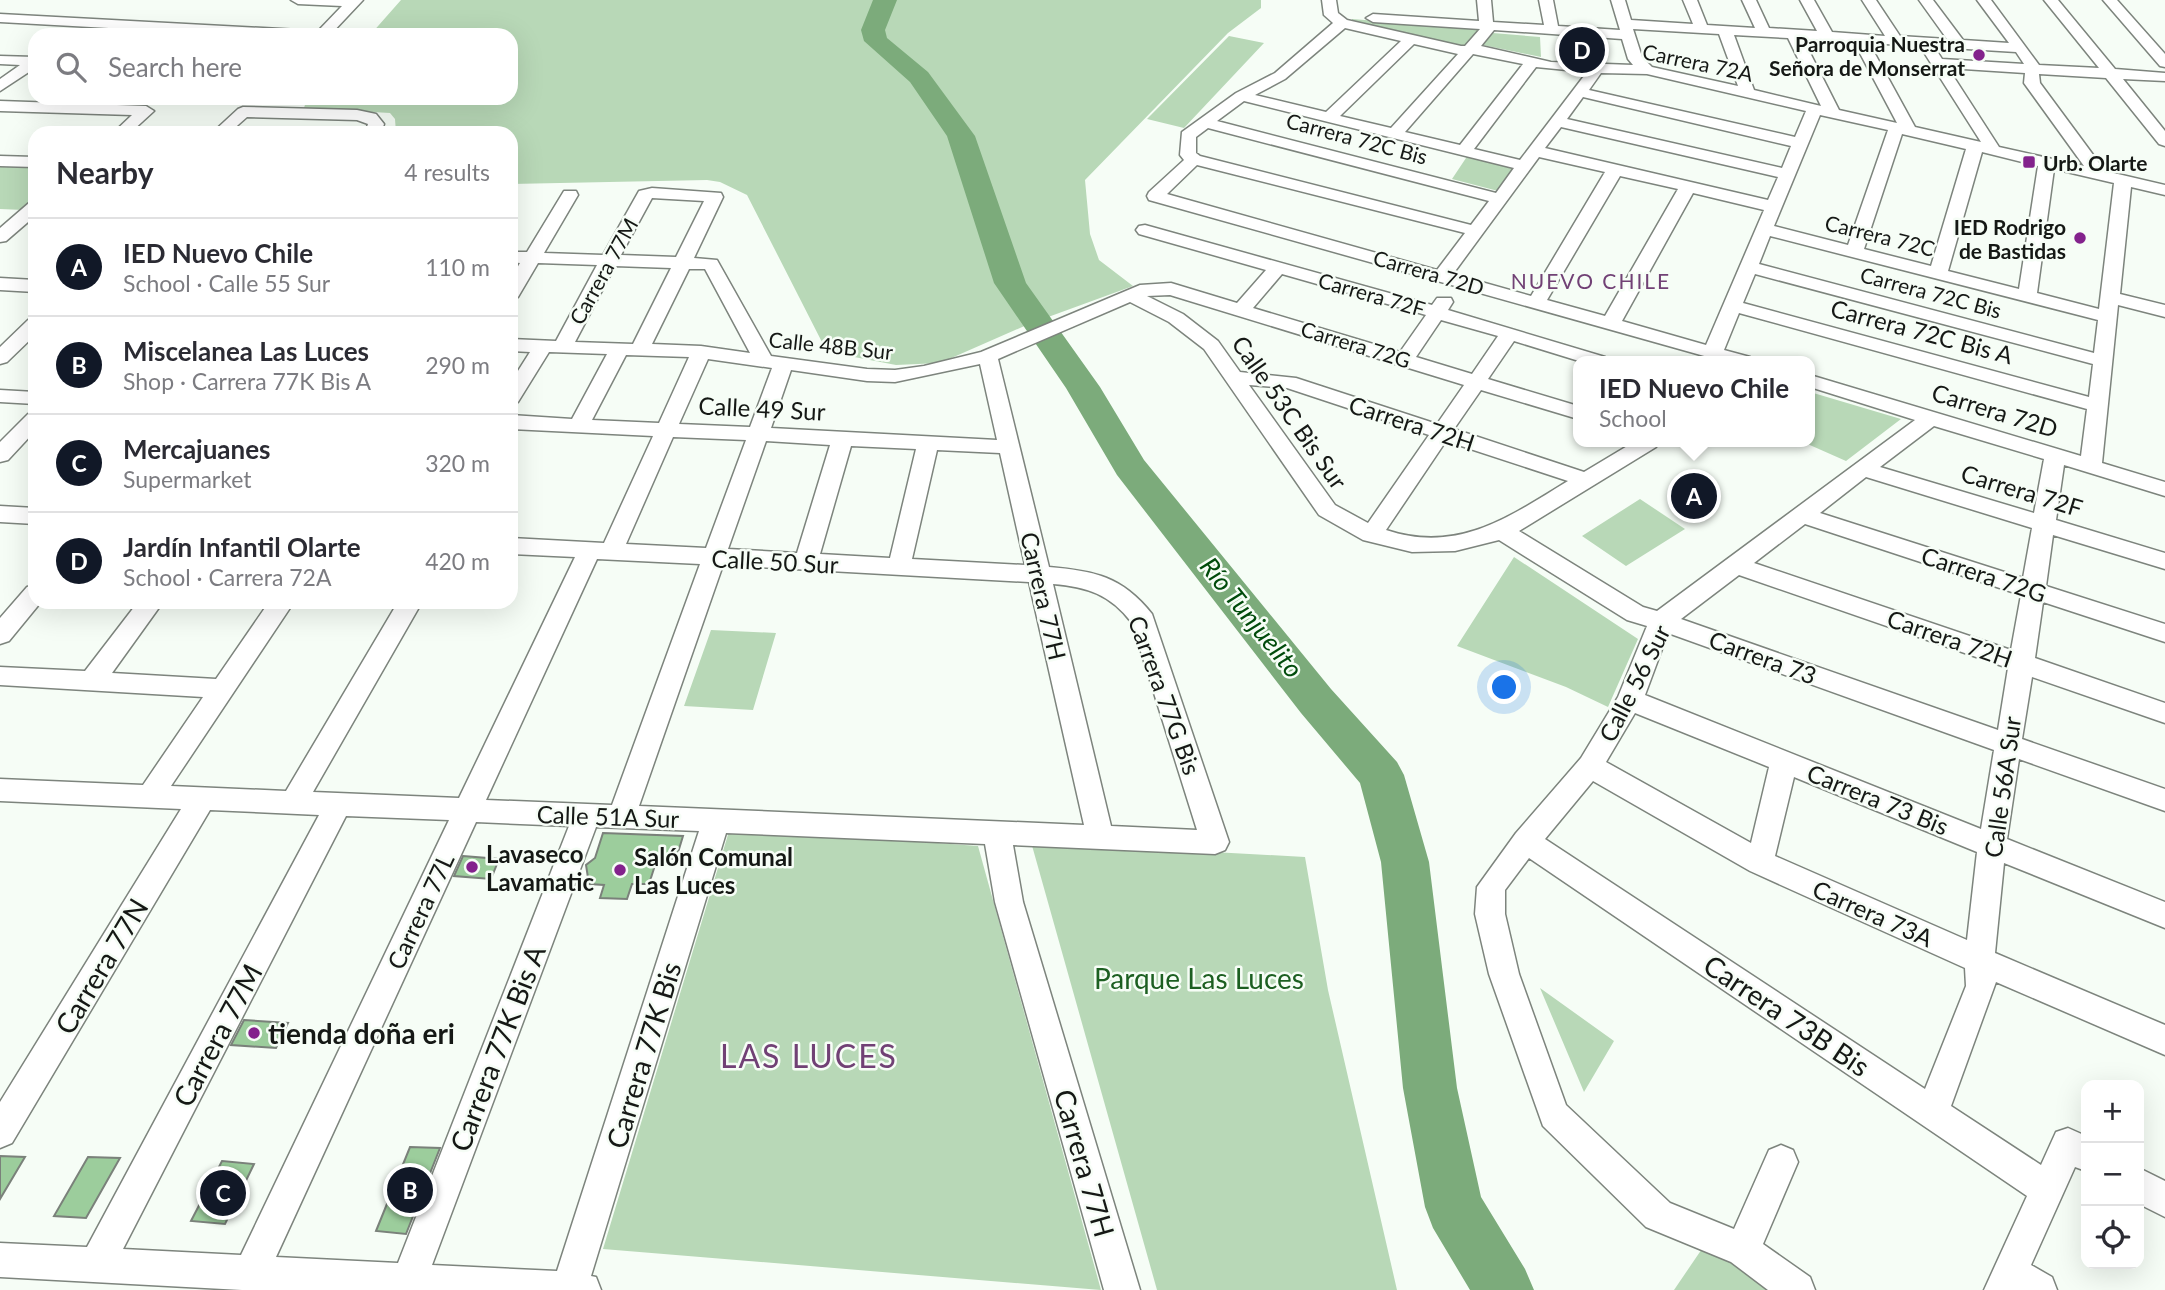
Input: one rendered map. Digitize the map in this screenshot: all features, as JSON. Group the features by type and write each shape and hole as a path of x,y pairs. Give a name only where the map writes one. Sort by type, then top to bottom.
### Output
{"street":[{"path":"298,0 355,1"},
{"path":"1395,133 1484,33 1487,26 1484,0"},
{"path":"1546,0 1552,30"},
{"path":"1618,0 1635,60 1647,70"},
{"path":"1690,0 1702,29"},
{"path":"1749,0 1765,33"},
{"path":"1807,0 1827,36"},
{"path":"1870,0 1895,40"},
{"path":"1926,0 1958,44"},
{"path":"1984,0 2033,69 2032,83 2099,175"},
{"path":"2051,0 2165,141"},
{"path":"2110,0 2165,63"},
{"path":"329,28 355,1"},
{"path":"0,17 17,5"},
{"path":"1476,231 1194,159 1188,155 1186,149 1188,135 1241,96 1280,76 1334,12 1552,30 1702,29 2020,48"},
{"name":"Carrera 72A","path":"1334,12 1411,39 1568,67 1598,66 1647,70 2165,190"},
{"path":"0,17 137,28"},
{"path":"82,28 89,23"},
{"path":"1725,30 1748,94"},
{"path":"1794,34 1833,114"},
{"path":"1854,252 1903,130 1859,38"},
{"path":"1331,117 1411,39"},
{"path":"1924,42 1994,151"},
{"path":"0,60 28,61"},
{"path":"1464,152 1531,62"},
{"path":"1938,63 2165,77"},
{"path":"0,86 28,66"},
{"path":"1405,359 1436,313 1476,231 1598,66"},
{"path":"1579,92 1800,143"},
{"path":"1241,96 1524,166"},
{"path":"76,109 81,105"},
{"path":"0,106 146,111 129,126"},
{"path":"283,126 289,106"},
{"path":"228,126 243,112 289,106 372,125"},
{"path":"1713,352 1814,110"},
{"path":"1557,121 1787,174"},
{"name":"Carrera 72C Bis","path":"1203,122 1500,199"},
{"path":"1938,274 1975,147"},
{"path":"1536,150 1773,207"},
{"name":"Carrera 72D","path":"1194,159 1156,196 1725,356"},
{"path":"0,161 28,162"},
{"path":"2027,296 2047,163"},
{"path":"1536,302 1615,170"},
{"path":"2091,466 2123,181"},
{"path":"1611,323 1688,187"},
{"name":"Carrera 77M","path":"518,389 552,347 610,260 645,195 652,193 715,197 682,262"},
{"path":"518,282 570,195"},
{"path":"0,213 28,210"},
{"path":"0,237 28,213"},
{"name":"Carrera 72C","path":"1764,229 2027,296 2165,311"},
{"name":"Carrera 72F","path":"1145,230 1582,356"},
{"path":"518,257 711,264 774,362 759,434 621,817"},
{"path":"579,425 629,351 682,262"},
{"name":"Carrera 72C Bis","path":"1749,267 2103,361"},
{"path":"1241,310 1278,268"},
{"path":"0,284 28,286"},
{"name":"Carrera 72G","path":"1131,295 1150,290 1171,289 1573,411"},
{"name":"Calle 48B Sur","path":"518,345 701,352 895,376 924,372 988,356 1131,295"},
{"name":"Calle 53C Bis Sur","path":"1131,295 1176,318 1211,345 1237,378 1327,510 1349,525 1371,535"},
{"name":"Carrera 72C Bis A","path":"1732,306 2098,406"},
{"path":"0,358 28,331"},
{"path":"1510,333 1371,535 1409,544 1451,546 1502,531 1640,447"},
{"name":"Carrera 77L","path":"228,1278 600,551 667,429 701,352"},
{"name":"Carrera 77H","path":"988,356 1100,836"},
{"name":"Carrera 72H","path":"1237,378 1289,382 1586,481"},
{"name":"Carrera 72D","path":"1815,383 2165,489"},
{"path":"0,396 28,398"},
{"name":"Calle 56 Sur","path":"1743,1250 1658,1215 1554,1115 1504,974 1490,914 1492,887 1525,841 1590,766 1630,700 1661,621 1931,418"},
{"name":"Calle 49 Sur","path":"518,422 1010,447"},
{"path":"0,456 28,426"},
{"path":"806,562 843,438"},
{"path":"899,567 928,442"},
{"name":"Calle 56A Sur","path":"1932,1112 1981,986 1979,961 1992,845 2055,455"},
{"name":"Carrera 72F","path":"1863,469 2165,561"},
{"path":"0,514 28,516"},
{"name":"Carrera 72G","path":"1802,514 2165,633"},
{"name":"Carrera 73","path":"1502,531 1635,614 2165,800"},
{"name":"Calle 50 Sur","path":"518,546 1039,574"},
{"name":"Carrera 72H","path":"1735,565 2165,713"},
{"name":"Carrera 77G Bis","path":"1039,574 1097,580 1135,608 1143,620 1215,842"},
{"path":"0,635 28,601"},
{"path":"91,682 146,609"},
{"path":"150,796 277,609"},
{"path":"293,803 406,609"},
{"path":"0,676 225,689"},
{"name":"Carrera 73 Bis","path":"1630,700 2165,915"},
{"path":"1760,862 1784,762"},
{"name":"Carrera 73A","path":"1590,766 1760,862 1979,961 2165,1040"},
{"name":"Calle 51A Sur","path":"0,790 1215,842"},
{"name":"Carrera 77N","path":"0,1132 202,799"},
{"name":"Carrera 77M","path":"96,1265 338,805"},
{"name":"Carrera 77K Bis A","path":"408,1281 587,815"},
{"name":"Carrera 77K Bis","path":"569,1289 716,821"},
{"name":"Carrera 77H","path":"997,833 1009,902 1122,1290"},
{"name":"Carrera 73B Bis","path":"1525,841 2047,1189"},
{"path":"2017,1284 2047,1189 2077,1149"},
{"path":"1782,1162 1743,1250 1797,1290"},
{"path":"2144,1188 2165,1200"},
{"path":"0,1260 96,1265 228,1278 408,1281 583,1290"}],"green space":[{"path":"401,0 1261,0 1261,8 1228,33 1085,180 1090,234 1099,260 1133,286 1029,324 940,363 896,365 849,356 825,348 747,195 720,182 707,180 518,184 518,126 396,126 395,119 390,113 304,108 305,105 518,105 518,28 376,28"},
{"path":"1352,19 1480,29 1462,49 1352,22"},
{"path":"1493,33 1540,37 1541,57 1483,45"},
{"path":"1229,36 1264,43 1184,128 1147,119"},
{"path":"1468,155 1518,168 1502,192 1452,179"},
{"path":"0,163 28,165 28,206 24,210 0,209"},
{"path":"1815,393 1901,419 1846,461 1814,447"},
{"path":"1640,499 1685,529 1626,566 1582,536"},
{"path":"1514,557 1638,639 1608,707 1566,687 1457,646"},
{"path":"711,630 776,633 753,710 684,706"},
{"path":"730,828 978,846 1101,1290 603,1249"},
{"name":"Parque Las Luces","path":"1031,842 1305,857 1328,990 1397,1290 1157,1290"},
{"path":"1540,988 1614,1041 1584,1092"},
{"path":"1708,1240 1770,1290 1674,1290"}],"building":[{"name":"Salón Comunal Las Luces","path":"603,833 683,836 676,859 657,859 649,884 632,884 627,899 600,898 604,885 589,884 586,865 595,858"},
{"name":"Lavaseco Lavamatic","path":"463,856 499,859 491,879 454,876"},
{"name":"tienda doña eri","path":"244,1020 288,1023 276,1048 231,1045"},
{"path":"410,1147 440,1148 406,1234 376,1231"},
{"path":"0,1156 25,1157 0,1199"},
{"path":"88,1157 120,1158 86,1218 54,1216"},
{"path":"222,1161 254,1164 225,1224 191,1221"}],"waterway":[{"name":"Río Tunjuelito","path":"885,0 873,30 876,41 919,77 961,136 1010,283 1083,387 1130,467 1316,701 1381,775 1405,862 1430,1088 1454,1207 1504,1290"}],"place":[{"name":"Jardín Infantil Olarte","path":"1582,50"},
{"name":"Parroquia Nuestra Señora de Monserrat","path":"1979,55"},
{"name":"Urb. Olarte","path":"2029,162"},
{"name":"IED Rodrigo de Bastidas","path":"2080,238"},
{"name":"IED Nuevo Chile","path":"1694,496"},
{"name":"Lavaseco Lavamatic","path":"472,867"},
{"name":"Salón Comunal Las Luces","path":"620,870"},
{"name":"tienda doña eri","path":"254,1033"},
{"name":"Miscelanea Las Luces","path":"410,1190"},
{"name":"Mercajuanes","path":"223,1193"}],"district":[{"name":"NUEVO CHILE","path":"1591,280"},
{"name":"LAS LUCES","path":"809,1055"}]}
